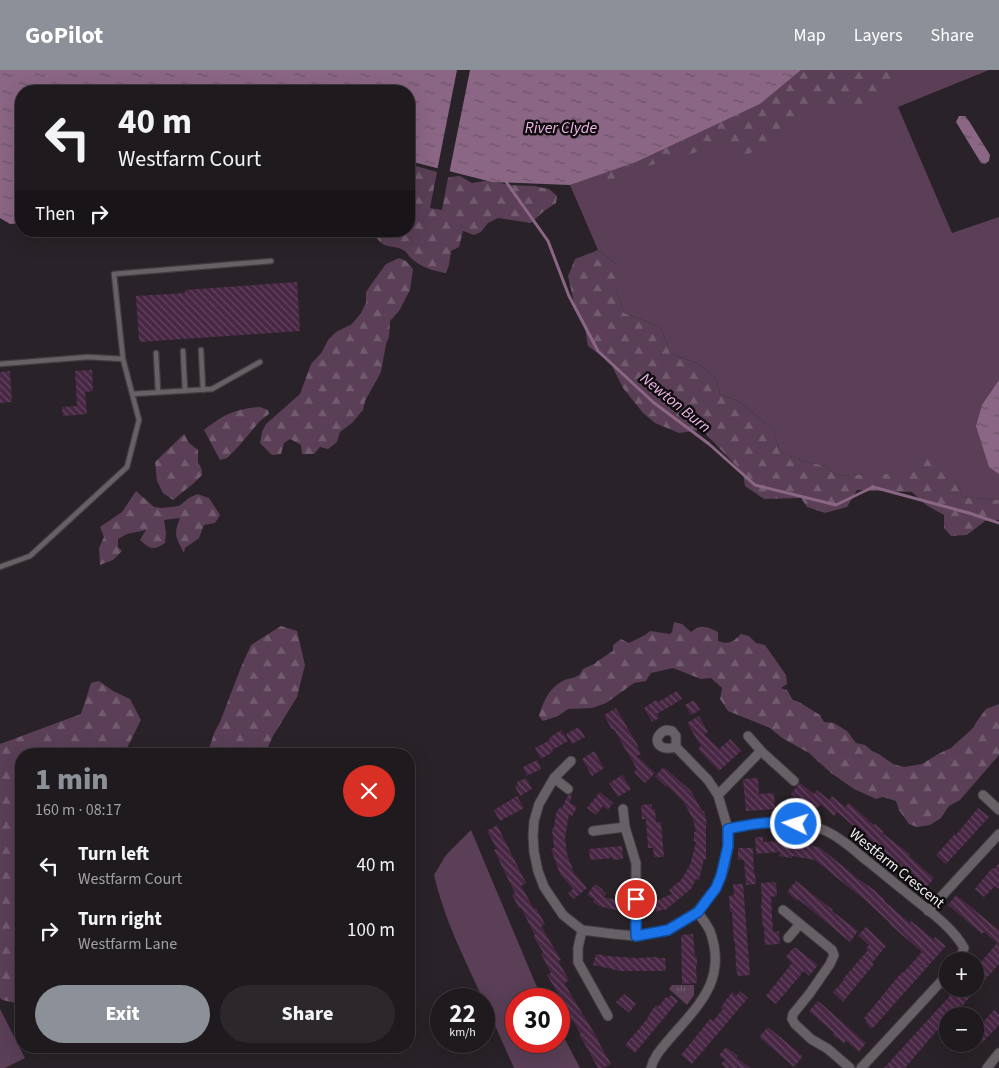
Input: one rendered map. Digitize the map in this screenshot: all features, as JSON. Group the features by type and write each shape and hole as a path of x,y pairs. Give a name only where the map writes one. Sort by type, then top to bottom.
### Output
{"street":[{"path":"748,736 761,751 794,781"},
{"path":"571,761 554,778 539,804 534,821 534,852 538,871 544,887 563,915 582,930 636,936 668,930 698,912 716,888 721,876 728,846 728,829 718,795 702,773 676,747"},
{"path":"718,795 761,751"},
{"path":"554,778 568,790"},
{"path":"983,795 999,810"},
{"path":"623,809 625,827 636,863 636,936"},
{"name":"Westfarm Crescent","path":"728,829 768,822 785,822 806,825 825,831 844,842 958,937 964,948 962,952"},
{"path":"593,830 625,827"},
{"path":"928,911 999,834"},
{"path":"783,910 832,950 834,955 810,993 793,1014 792,1019 811,1039 828,1049 850,1068"},
{"path":"651,1068 657,1054 699,1006 709,989 715,971 715,953 710,930 698,912"},
{"path":"788,938 800,924"},
{"path":"582,930 578,948 578,962 608,1016"},
{"path":"861,1068 939,984"},
{"path":"987,1068 999,1053"}],"lane":[{"path":"0,567 30,556 127,466 139,420 123,359 114,274 271,261"},
{"path":"201,350 203,390"},
{"path":"183,351 185,391"},
{"path":"156,353 158,392"},
{"path":"0,364 88,357 123,359"},
{"path":"132,394 212,389 260,362"}],"green space":[{"path":"800,70 903,70 900,81 872,102 851,108 824,103 775,139 745,156 736,146 718,146 648,166 577,191 575,183 636,162 760,104"},
{"path":"801,70 989,70 898,107 952,233 999,217 999,500 963,497 954,477 919,455 910,474 837,476 825,466 803,461 780,452 773,429 738,401 720,394 716,378 699,364 670,353 661,328 624,313 616,289 616,264 598,250 570,185 636,162 760,104"},
{"path":"415,166 437,172 430,208 442,210 448,178 460,176 472,183 492,181 509,185 549,189 557,196 556,203 531,223 498,218 488,223 481,232 474,235 463,231 459,247 451,251 446,273 427,268 410,257 405,251 388,246 377,238 415,237"},
{"path":"598,250 616,264 616,289 624,313 661,328 670,353 699,364 716,378 720,394 738,401 773,429 780,452 803,461 825,466 837,476 909,474 919,454 946,464 963,497 999,500 999,520 985,521 967,535 951,536 944,528 944,515 926,505 912,492 857,490 847,507 825,513 807,507 801,498 764,499 745,486 743,473 702,430 679,433 655,423 643,413 623,388 610,362 588,346 585,328 574,303 568,276 575,259"},
{"path":"399,258 406,261 413,269 410,290 399,311 390,321 389,337 381,372 365,401 363,410 352,423 340,432 337,442 328,449 320,447 314,454 302,454 301,445 290,439 284,443 281,454 272,455 260,443 266,424 300,394 311,364 322,352 328,340 336,332 352,324 366,303 366,292 372,283 386,264"},
{"path":"260,407 268,410 269,414 260,421 227,458 220,460 204,430 217,420 230,414 243,409"},
{"path":"184,434 189,443 198,450 198,462 202,475 173,500 163,493 157,481 155,462"},
{"path":"136,491 154,507 162,508 179,506 197,494 209,498 220,515 215,523 204,525 199,538 185,548 184,553 176,536 180,518 164,520 165,543 154,548 146,545 140,540 146,530 127,534 118,539 118,547 122,551 113,560 100,565 99,548 104,537 100,527 122,512"},
{"path":"674,622 682,624 691,632 701,627 711,629 718,632 718,641 725,643 731,642 741,634 749,636 756,643 765,645 786,675 787,684 781,688 787,690 793,700 820,715 824,722 834,723 847,731 856,743 865,745 893,764 904,767 922,764 951,748 973,728 986,709 999,704 999,755 960,800 949,806 941,818 930,825 917,827 909,824 899,810 896,801 883,797 876,799 854,789 831,773 809,753 782,738 770,728 728,711 720,699 722,688 711,678 701,679 673,668 651,673 646,681 634,683 606,703 592,708 568,709 558,716 543,721 539,716 545,700 555,686 580,674 583,669 596,663 613,651 613,645 621,639 629,643 650,631 670,634"},
{"path":"281,626 297,631 305,665 297,697 268,748 209,748 241,667 251,645"},
{"path":"99,681 113,691 130,699 141,720 127,748 15,748 15,1003 2,1000 0,998 0,744 81,714 91,683"},
{"path":"471,830 538,988 505,988 505,1048 495,1026 495,988 478,988 455,938 438,891 434,875 446,855"},
{"path":"672,985 694,985 694,995 687,1005 669,989"},
{"path":"0,1009 15,1038 15,1053 22,1053 25,1058 5,1068 0,1068"},
{"path":"570,1049 580,1068 514,1068 507,1053 570,1053"}],"water":[{"name":"River Clyde","path":"0,70 801,70 760,104 636,162 570,185 492,182 415,163 415,85 15,85 15,224 10,224 0,218"},
{"path":"959,116 965,116 969,121 990,155 989,161 985,164 981,163 956,122"},
{"path":"999,380 999,474 989,467 976,426 982,405"}],"pier":[{"path":"457,70 470,70 449,174 437,171"}],"building":[{"path":"297,282 300,331 139,342 136,296 185,293 185,290"},
{"path":"92,370 93,391 85,392 87,414 63,416 62,407 77,406 75,371"},
{"path":"10,371 12,402 0,403 0,372"},
{"path":"677,691 682,699 657,714 659,718 652,722 644,708 656,700 658,702"},
{"path":"694,700 700,710 691,715 685,705"},
{"path":"616,708 638,746 641,754 637,756 655,773 645,783 634,772 637,769 604,715"},
{"path":"699,716 708,732 704,734 719,749 730,739 741,751 719,771 698,749 701,746 687,723"},
{"path":"579,727 585,737 572,744 566,734"},
{"path":"561,730 568,741 541,759 535,748 550,740 549,738"},
{"path":"594,751 604,768 592,776 582,759"},
{"path":"537,760 541,769 527,776 523,767"},
{"path":"664,767 691,791 702,811 704,811 707,824 706,860 704,859 699,880 696,879 691,889 664,911 664,909 656,912 653,902 672,894 669,890 681,880 690,865 696,842 694,842 694,832 696,832 693,819 683,801 655,776"},
{"path":"622,775 631,789 618,797 609,783"},
{"path":"526,778 532,789 520,796 515,786 518,785 517,782"},
{"path":"758,778 759,794 774,793 775,809 746,811 743,779"},
{"path":"800,783 814,794 817,790 829,800 832,796 845,807 849,803 884,832 882,833 910,854 909,856 934,878 925,889 914,880 915,878 837,812 834,816 821,804 816,809 805,800 802,803 791,794"},
{"path":"600,792 613,803 608,810 603,806 596,815 587,808"},
{"path":"572,794 570,803 577,807 572,816 569,814 565,838 567,854 574,873 587,888 574,899 568,893 573,889 560,874 551,849 554,848 552,828 554,828 556,814 560,807 562,808 568,795"},
{"path":"517,796 524,808 500,821 494,810"},
{"path":"652,804 652,809 655,809 656,822 661,822 664,857 654,857 653,848 648,848 646,819 642,819 641,805"},
{"path":"978,808 989,817 946,864 936,855 956,835"},
{"path":"497,825 526,883 521,886 545,924 541,926 561,960 558,961 569,980 564,983 567,988 555,988 547,975 551,973 541,954 543,952 533,936 535,935 521,908 519,908 512,895 515,893 494,850 497,849 487,831"},
{"path":"755,837 763,837 763,842 780,841 819,847 874,890 910,923 911,921 933,939 935,937 946,946 872,1029 865,1022 867,1020 864,1018 902,972 922,952 866,901 815,860 779,856 780,852 756,854"},
{"path":"622,846 623,859 590,860 589,849"},
{"path":"738,848 753,848 756,884 746,885 744,860 738,860"},
{"path":"999,863 999,889 995,886 984,897 975,889 992,868 994,869"},
{"path":"796,881 858,931 850,942 787,892"},
{"path":"775,882 777,896 771,897 773,932 779,931 780,944 765,945 761,883"},
{"path":"595,884 606,893 604,897 627,903 624,912 599,906 593,902 594,899 587,895"},
{"path":"733,884 743,884 750,975 738,976 736,969 735,941 729,896 734,895"},
{"path":"956,895 999,930 999,964 984,981 984,958 997,943 984,932 982,934 948,905"},
{"path":"866,927 886,946 843,1002 833,992 868,950 866,949 869,945 858,935"},
{"path":"693,934 695,957 697,957 697,983 682,984 681,935"},
{"path":"793,948 796,948 818,965 809,976 804,971 776,1004 766,996 792,963 786,957"},
{"path":"596,954 637,958 665,958 666,971 617,971 593,965"},
{"path":"740,991 748,998 692,1064 681,1055 710,1019 713,1021 723,1009 721,1007 732,992 736,996"},
{"path":"570,993 611,1064 598,1068 579,1035 581,1034 570,1017"},
{"path":"624,994 636,1004 629,1013 616,1002"},
{"path":"671,995 678,1001 635,1053 625,1045 649,1017 656,1005 658,1007 666,997 668,998"},
{"path":"949,997 970,997 959,1007 940,1007"},
{"path":"818,1001 866,1043 859,1052 846,1041 844,1043 833,1035 834,1033 809,1011"},
{"path":"939,1008 939,1030 905,1068 884,1068"},
{"path":"994,1010 999,1014 999,1025 984,1041 984,1021"},
{"path":"768,1027 803,1056 794,1067 759,1037"},
{"path":"726,1047 750,1068 726,1068 721,1064 725,1060 719,1055"}],"waterway":[{"name":"Newton Burn","path":"504,179 548,241 569,296 598,351 653,402 709,444 755,485 836,505 873,487 999,523"}],"route":[{"path":"636,899 636,936 668,930 698,912 716,888 725,864 728,829 768,822 796,824"}]}
